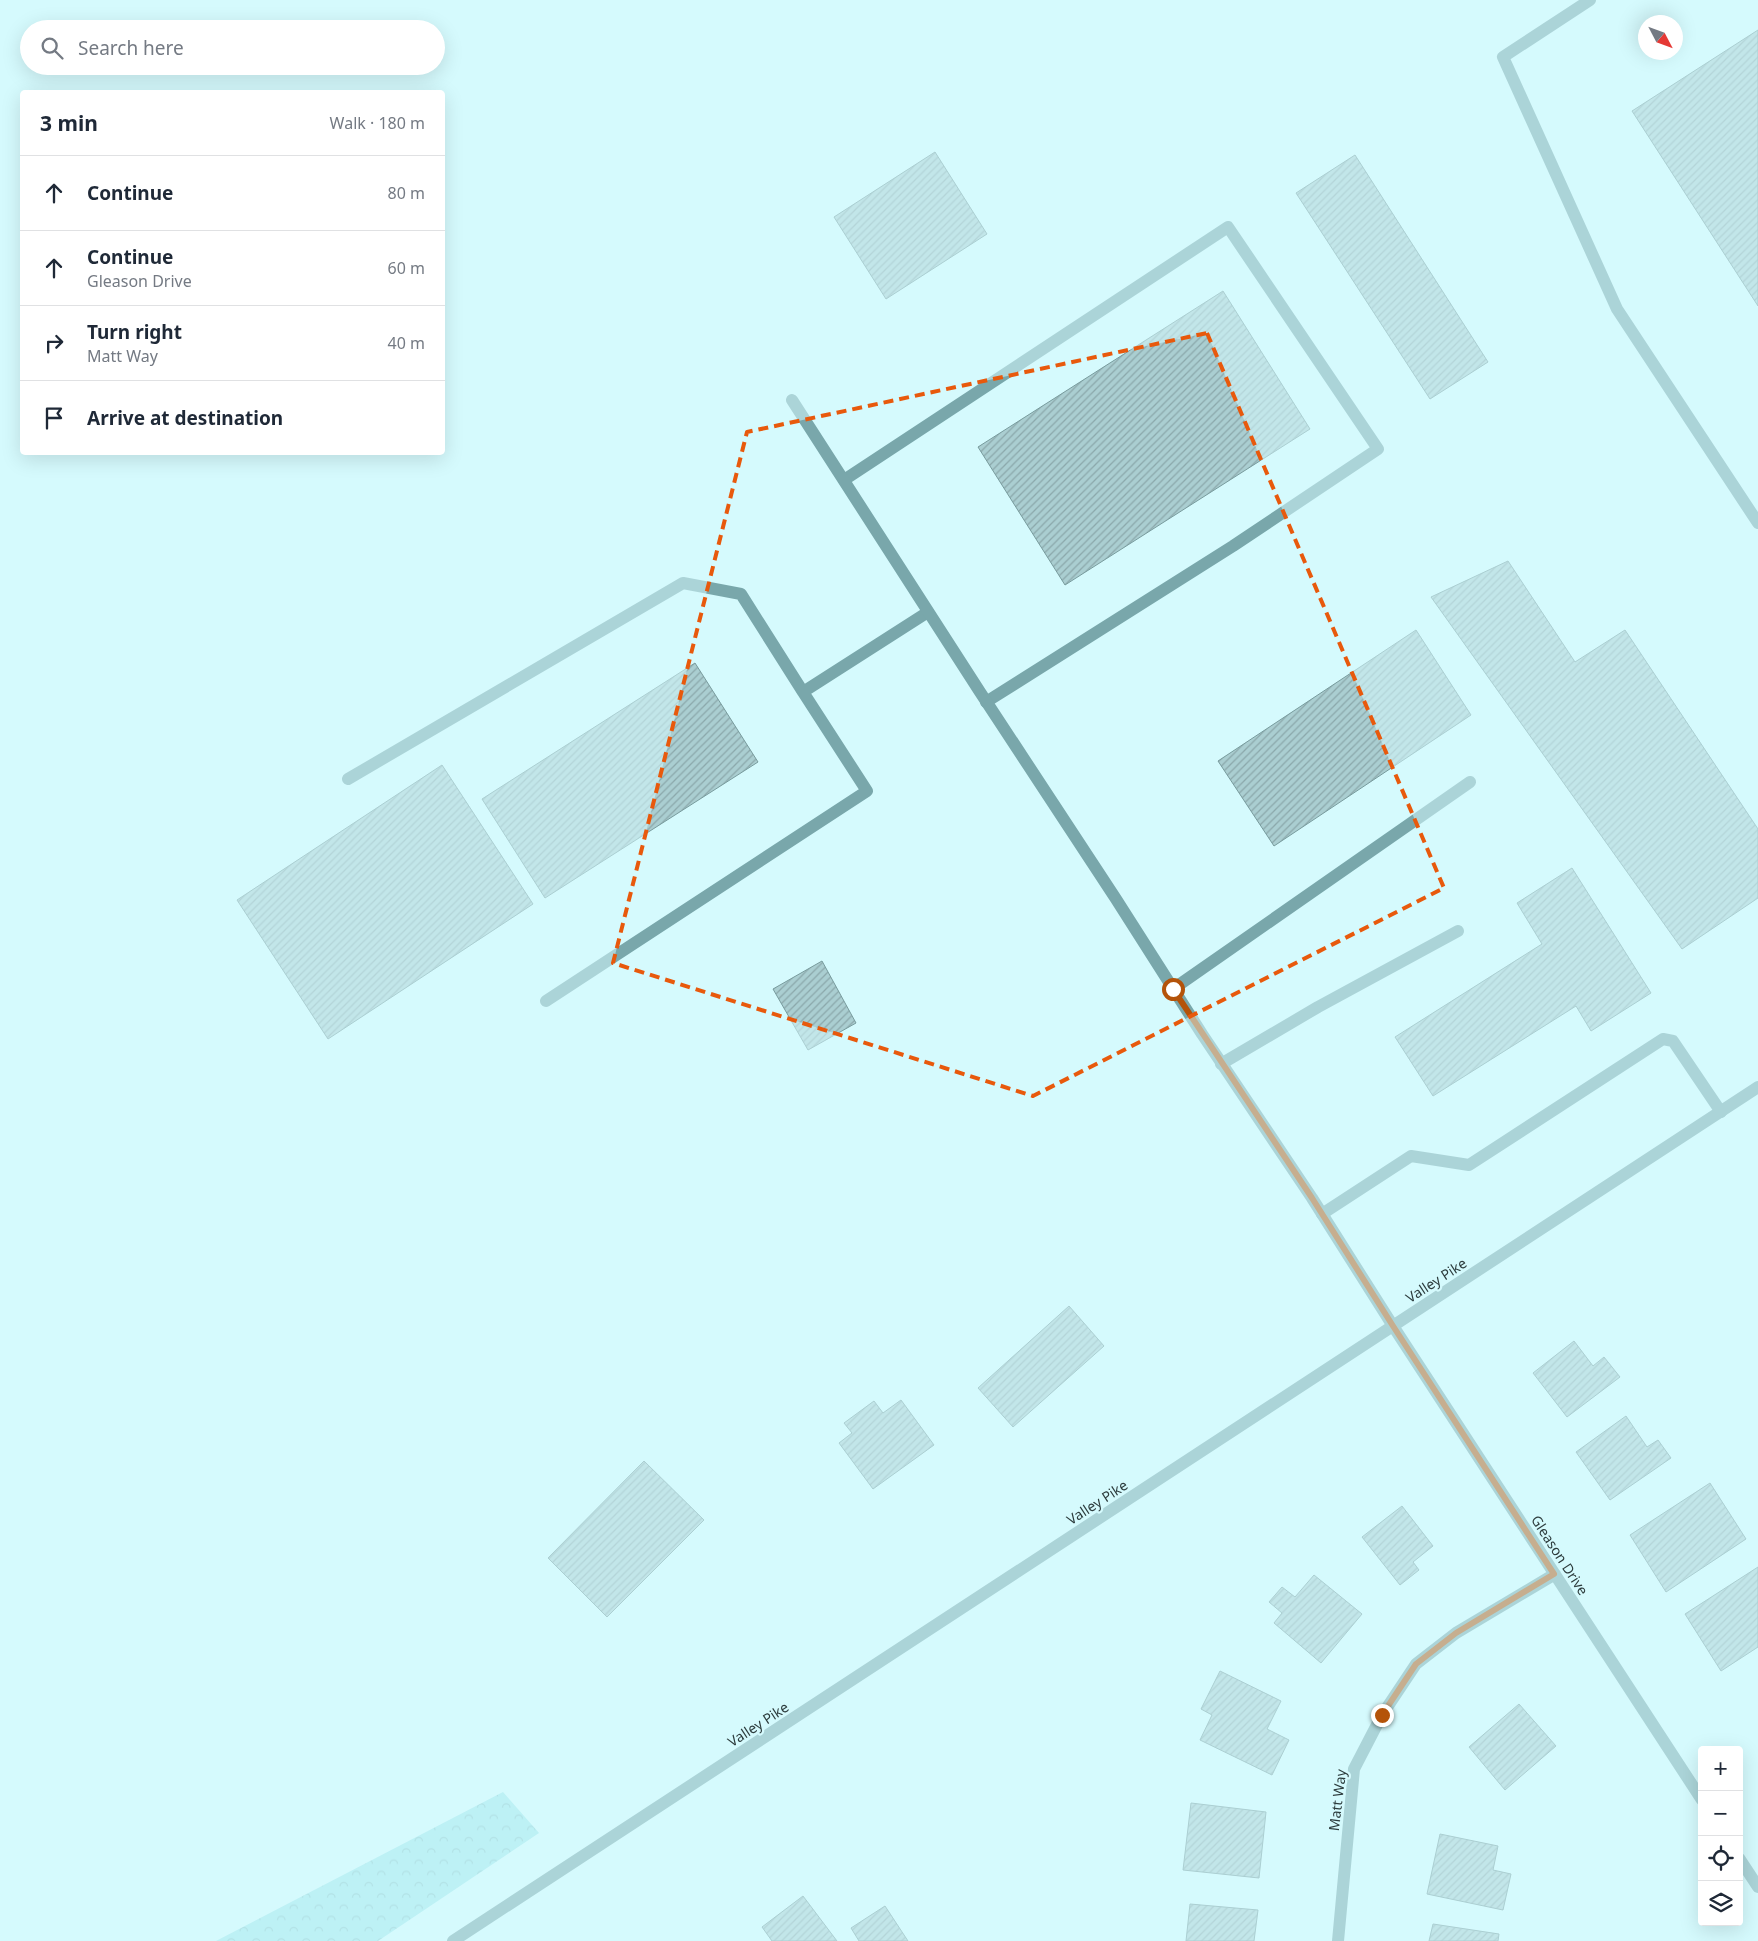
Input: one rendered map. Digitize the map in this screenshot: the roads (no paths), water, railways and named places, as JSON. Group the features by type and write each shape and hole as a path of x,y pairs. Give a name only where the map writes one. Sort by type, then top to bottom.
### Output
{"street":[{"path":"1590,0 1504,57 1617,309 1758,523"},
{"path":"844,480 1228,227 1378,449 1233,546 986,702"},
{"name":"Gleason Drive","path":"792,400 1221,1064 1322,1214 1698,1794"},
{"path":"348,779 683,584 741,594 867,791 546,1001"},
{"path":"803,692 928,612"},
{"path":"1173,989 1470,782"},
{"path":"1221,1064 1318,1007 1458,931"},
{"path":"1322,1214 1412,1156 1469,1165 1663,1038 1673,1041 1721,1112"},
{"name":"Valley Pike","path":"453,1941 1758,1087"},
{"name":"Matt Way","path":"1338,1941 1354,1769 1382,1715 1416,1664 1456,1633 1554,1574"},
{"path":"1743,1864 1758,1887"}]}
